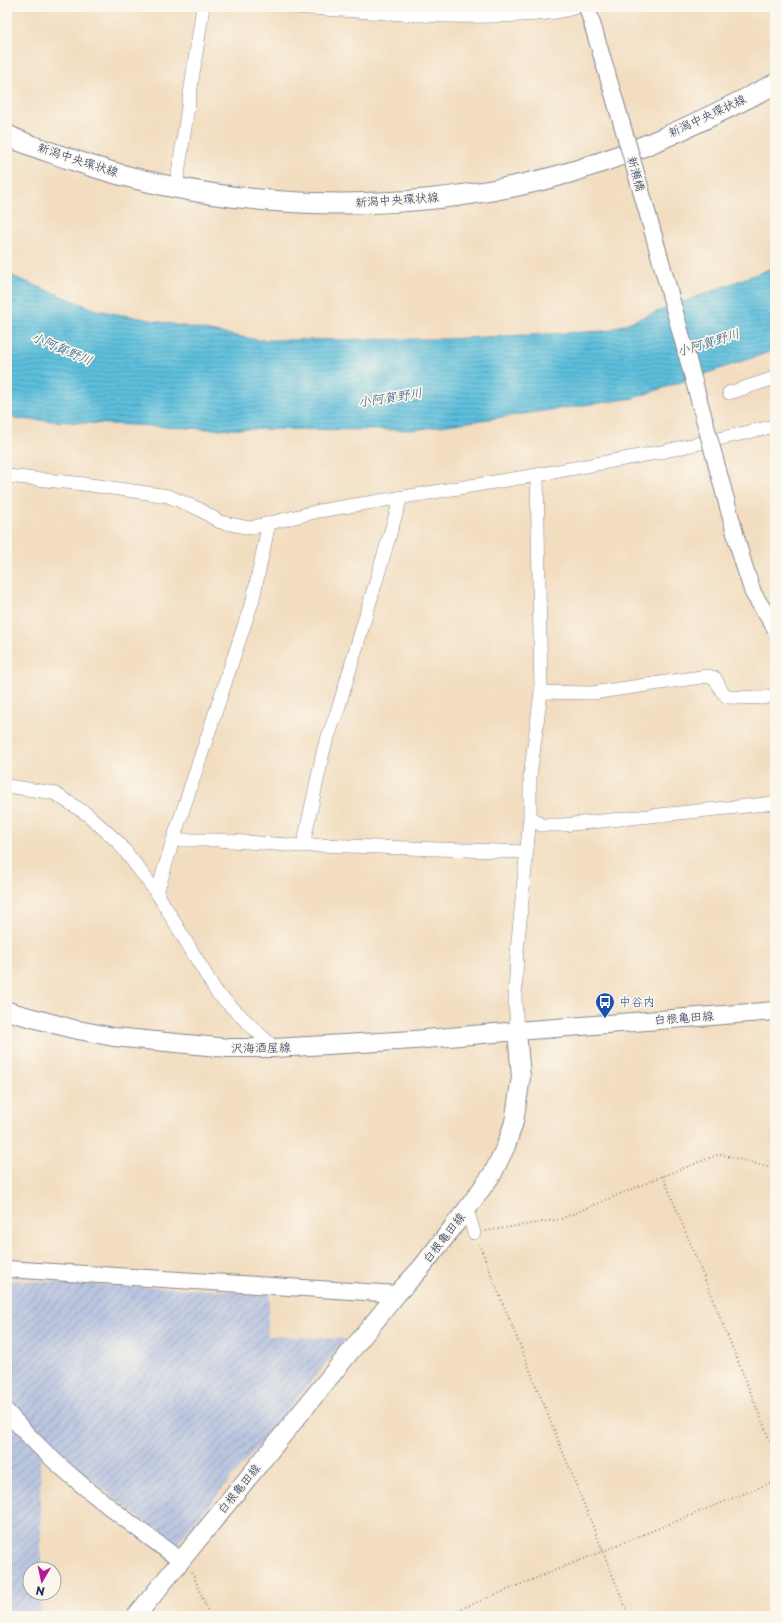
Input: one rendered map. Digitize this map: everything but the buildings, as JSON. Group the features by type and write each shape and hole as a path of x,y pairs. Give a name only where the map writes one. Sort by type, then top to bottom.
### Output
{"main road":[{"name":"新潟中央環状線","path":"7,135 85,164 136,179 176,187 258,199 330,203 382,203 492,190 539,180 605,161 718,113 775,84"},
{"name":"沢海酒屋線","path":"7,1011 73,1029 114,1037 228,1048 274,1048 414,1040 517,1031"},
{"name":"白根亀田線","path":"136,1616 397,1294 421,1268 493,1173 506,1146 514,1122 521,1077 517,1031 775,1011"}],"street":[{"path":"176,187 202,7"},
{"path":"294,7 461,17 528,15 567,10 577,7"},
{"name":"新瀬橋","path":"587,7 612,88 742,559 754,593 775,628"},
{"path":"729,393 775,378"},
{"path":"7,476 84,484 168,496 199,509 220,522 250,528 318,510 537,475 661,452 775,426"},
{"path":"517,1031 515,991 530,817 530,777 541,692 537,475"},
{"path":"303,846 324,748 339,706 401,497"},
{"path":"157,893 172,840 253,598 269,522"},
{"path":"541,692 592,693 708,676 715,678 727,698 763,698 775,695"},
{"path":"7,786 54,793 87,814 119,843 157,893 218,993 274,1048"},
{"path":"530,817 541,825 563,825 775,803"},
{"path":"172,840 217,840 303,846 319,845 526,852"},
{"path":"467,1209 474,1233"},
{"path":"7,1269 397,1294"},
{"path":"7,1412 27,1436 73,1479 181,1561"}],"path":[{"path":"629,1616 474,1233 561,1219 663,1176 720,1154 775,1169"},
{"path":"663,1176 775,1453"},
{"path":"443,1616 775,1481"},
{"path":"181,1561 192,1572 210,1616"}],"shaded area":[{"path":"7,1280 270,1293 267,1336 346,1339 175,1546 40,1439 41,1561 22,1561 22,1601 41,1601 41,1616 7,1616"}],"water":[{"name":"小阿賀野川","path":"775,267 775,350 634,398 413,430 207,429 15,419 7,408 7,274 96,310 258,340 446,339 607,331"}],"place":[{"name":"中谷内","path":"605,1019"}]}
